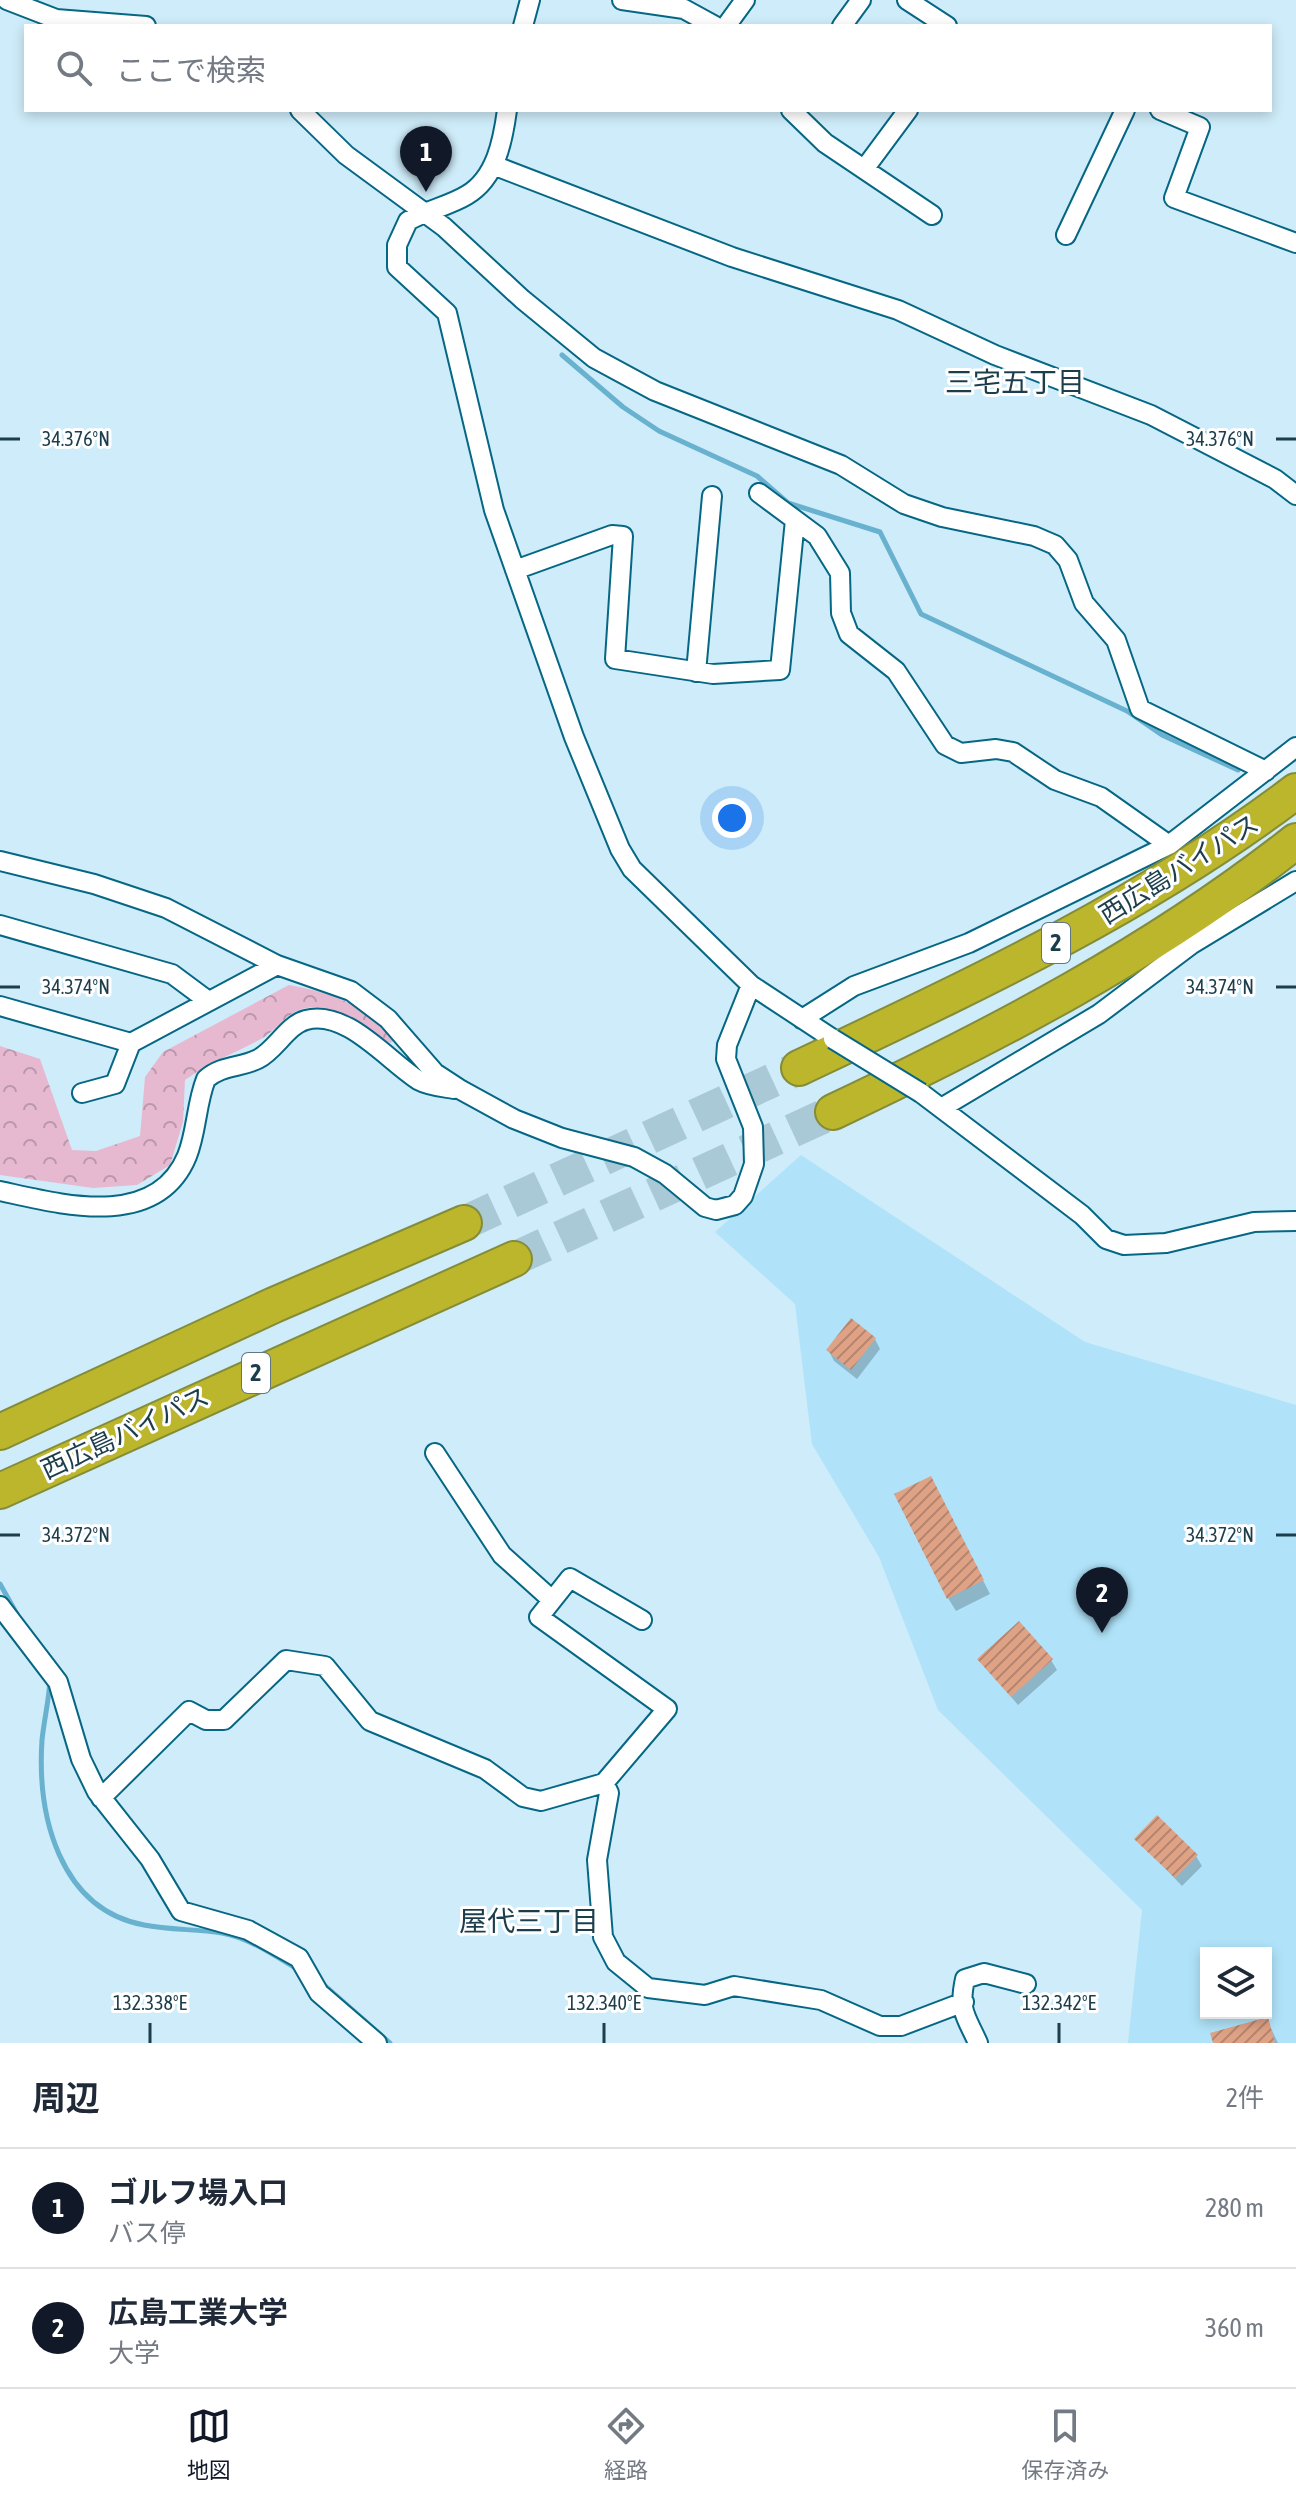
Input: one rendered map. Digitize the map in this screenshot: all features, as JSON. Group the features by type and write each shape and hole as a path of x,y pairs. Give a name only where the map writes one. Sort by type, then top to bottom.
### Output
{"highway":[{"name":"西広島バイパス","path":"799,1068 1024,961 1146,893 1230,841 1296,791"},
{"name":"西広島バイパス","path":"833,1112 964,1050 1061,998 1157,941 1247,880 1296,841"},
{"name":"西広島バイパス","path":"0,1432 274,1305 464,1223"},
{"name":"西広島バイパス","path":"0,1491 514,1259"}],"street":[{"path":"7,0 56,19 120,24"},
{"path":"524,24 530,0"},
{"path":"626,0 684,9 711,24"},
{"path":"727,24 745,0"},
{"path":"843,24 861,0"},
{"path":"907,0 944,24"},
{"path":"302,112 346,155 425,212 594,358 655,391 841,465 904,504 942,517 1034,536 1055,545 1068,560 1084,603 1112,632 1140,709 1266,771"},
{"path":"507,112 500,148 493,165 468,195 408,221 400,232 396,262 403,275 435,299 447,313 494,510 574,737 620,849 632,869 751,985 943,1107 1082,1215 1106,1239 1124,1245 1166,1243 1254,1222 1296,1221"},
{"path":"793,112 825,143 932,215"},
{"path":"865,168 907,112"},
{"path":"1066,235 1124,112"},
{"path":"1165,112 1200,127 1174,198 1296,243"},
{"path":"493,165 732,257 898,310 995,355 1151,415 1275,479 1296,495"},
{"path":"759,493 817,536 840,573 841,613 849,634 896,671 945,745 961,753 996,749 1013,752 1055,780 1101,797 1169,845"},
{"path":"696,672 712,496"},
{"path":"515,570 612,535 623,536 615,659 696,672 780,670 795,520"},
{"path":"802,1019 854,986 969,943 1169,845 1296,747"},
{"path":"0,861 94,884 166,908 277,965 335,983 370,1004 435,1073 461,1090 514,1119 562,1138 634,1157 665,1174 705,1207 716,1210 735,1205 749,1185 754,1136 726,1059 727,1045 751,985"},
{"path":"943,1107 1099,1014 1203,937 1296,881"},
{"path":"0,925 172,974 207,1000"},
{"path":"82,1093 115,1084 131,1043 277,965"},
{"path":"0,1006 131,1043"},
{"path":"0,1191 91,1206 125,1205 156,1194 172,1180 186,1159 206,1079 224,1068 257,1059 303,1020 320,1018 336,1023 427,1084 461,1090"},
{"path":"435,1453 502,1555 552,1600"},
{"path":"101,1798 189,1711 206,1720 224,1720 286,1660 325,1666 370,1721 485,1769 523,1797 541,1801 604,1783 667,1709 539,1617 570,1578 642,1620"},
{"path":"0,1606 58,1681 81,1759 101,1798 150,1859 181,1911 248,1930 299,1958 319,1993 377,2043"},
{"path":"604,1783 609,1793 597,1860 603,1937 616,1962 648,1988 705,1995 734,1986 821,2000 880,2026 901,2026 964,2002"},
{"path":"978,2043 964,2019 961,1997 965,1979 984,1973 1026,1984"}],"shaded area":[{"path":"801,1155 1085,1342 1296,1405 1296,2043 1128,2043 1142,1910 938,1710 879,1557 812,1444 795,1304 715,1232"}],"green space":[{"path":"289,985 319,992 362,1010 397,1039 390,1043 328,1009 303,1009 290,1015 261,1039 185,1080 183,1122 170,1165 137,1185 93,1188 0,1175 0,1046 40,1059 72,1150 96,1151 140,1136 145,1077 163,1052"}],"building":[{"path":"851,1318 876,1338 851,1370 826,1350"},
{"path":"931,1476 984,1580 947,1599 894,1494"},
{"path":"1019,1621 1053,1659 1011,1697 977,1659"},
{"path":"1157,1815 1198,1855 1175,1878 1134,1839"},
{"path":"1269,2019 1275,2043 1213,2043 1210,2033"}],"waterway":[{"path":"562,355 623,407 659,431 757,476 788,503 880,532 921,614 1127,711 1162,735 1238,770"},
{"path":"0,1584 17,1614"},
{"path":"50,1680 42,1740 44,1798 59,1855 73,1879 92,1900 115,1916 153,1927 232,1935 299,1970"},
{"path":"322,1983 390,2043"}],"tunnel":[{"path":"464,1223 799,1068"},
{"path":"514,1259 833,1112"}],"place":[{"name":"ゴルフ場入口","path":"426,192"},
{"name":"広島工業大学","path":"1102,1633"}],"district":[{"name":"三宅五丁目","path":"1015,382"},
{"name":"屋代三丁目","path":"529,1921"}]}
